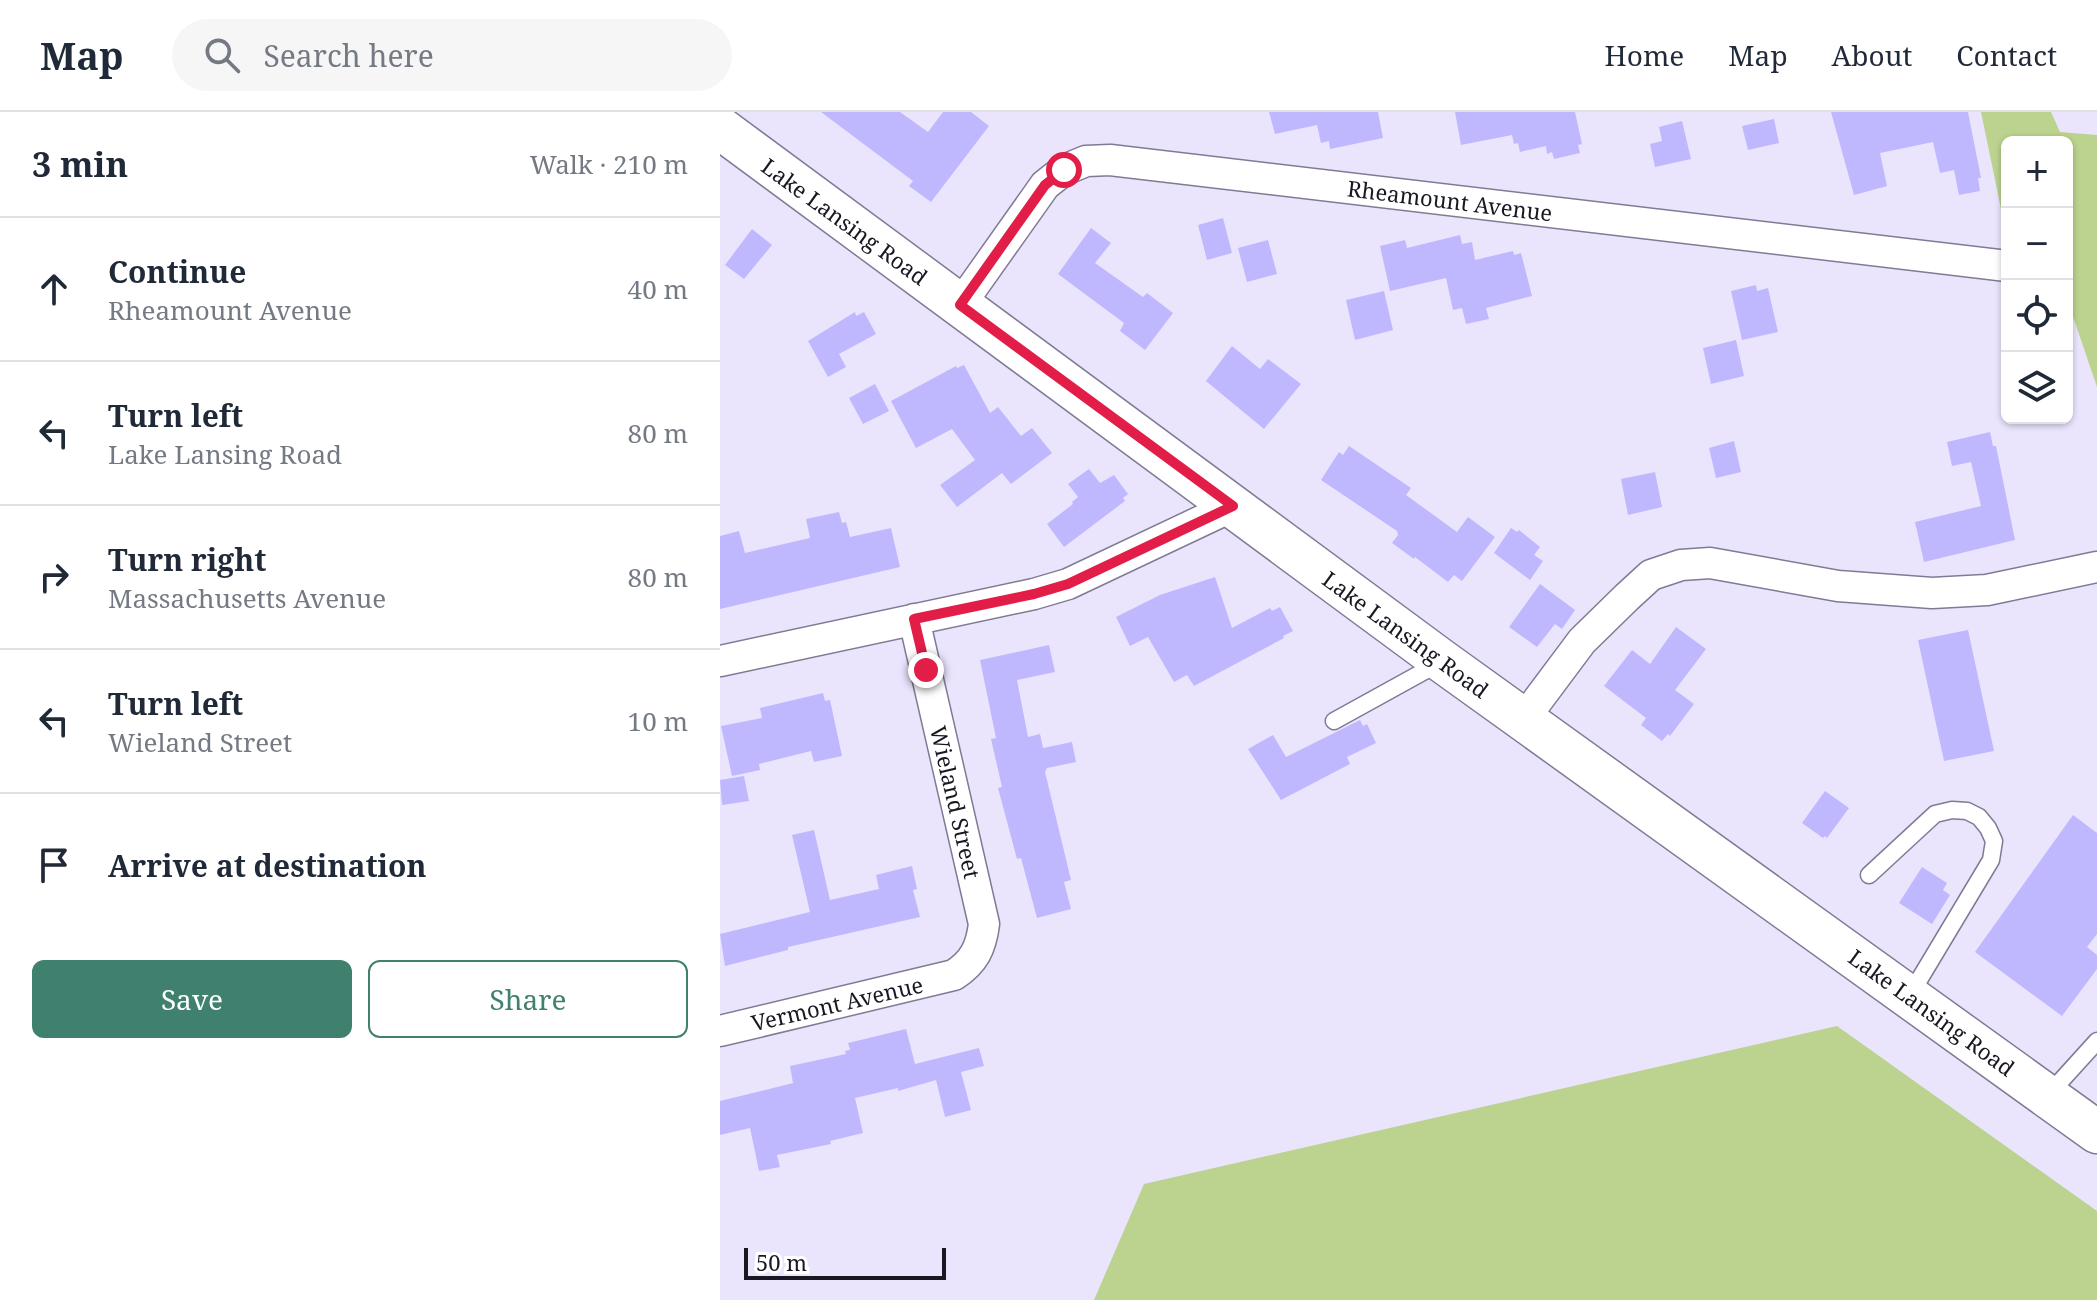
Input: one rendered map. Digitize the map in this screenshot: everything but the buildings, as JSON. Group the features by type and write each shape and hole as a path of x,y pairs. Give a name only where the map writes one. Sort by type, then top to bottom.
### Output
{"main road":[{"name":"Lake Lansing Road","path":"720,128 1442,661 2097,1132"}],"street":[{"name":"Rheamount Avenue","path":"960,305 1045,185 1064,170 1086,161 1110,160 2001,265"},
{"path":"720,661 1034,594 1068,584 1233,506"},
{"path":"1523,720 1582,641 1651,575 1681,565 1710,563 1838,586 1932,593 1987,590 2097,567"},
{"name":"Wieland Street","path":"914,619 984,924 981,945 970,965 954,975"},
{"name":"Vermont Avenue","path":"720,1031 954,975"}],"lane":[{"path":"1334,721 1442,661"},
{"path":"1869,875 1935,814 1967,811 1979,817 1994,841 1991,860 1909,996"},
{"path":"2048,1096 2097,1041"}],"green space":[{"path":"1981,112 2051,112 2060,132 2097,135 2097,387 2073,317 2073,136 2001,136 2001,209"},
{"path":"1837,1026 2097,1211 2097,1300 1094,1300 1144,1184"}],"route":[{"path":"926,670 914,619 1068,584 1233,506 960,305 1045,185 1064,170"}]}
